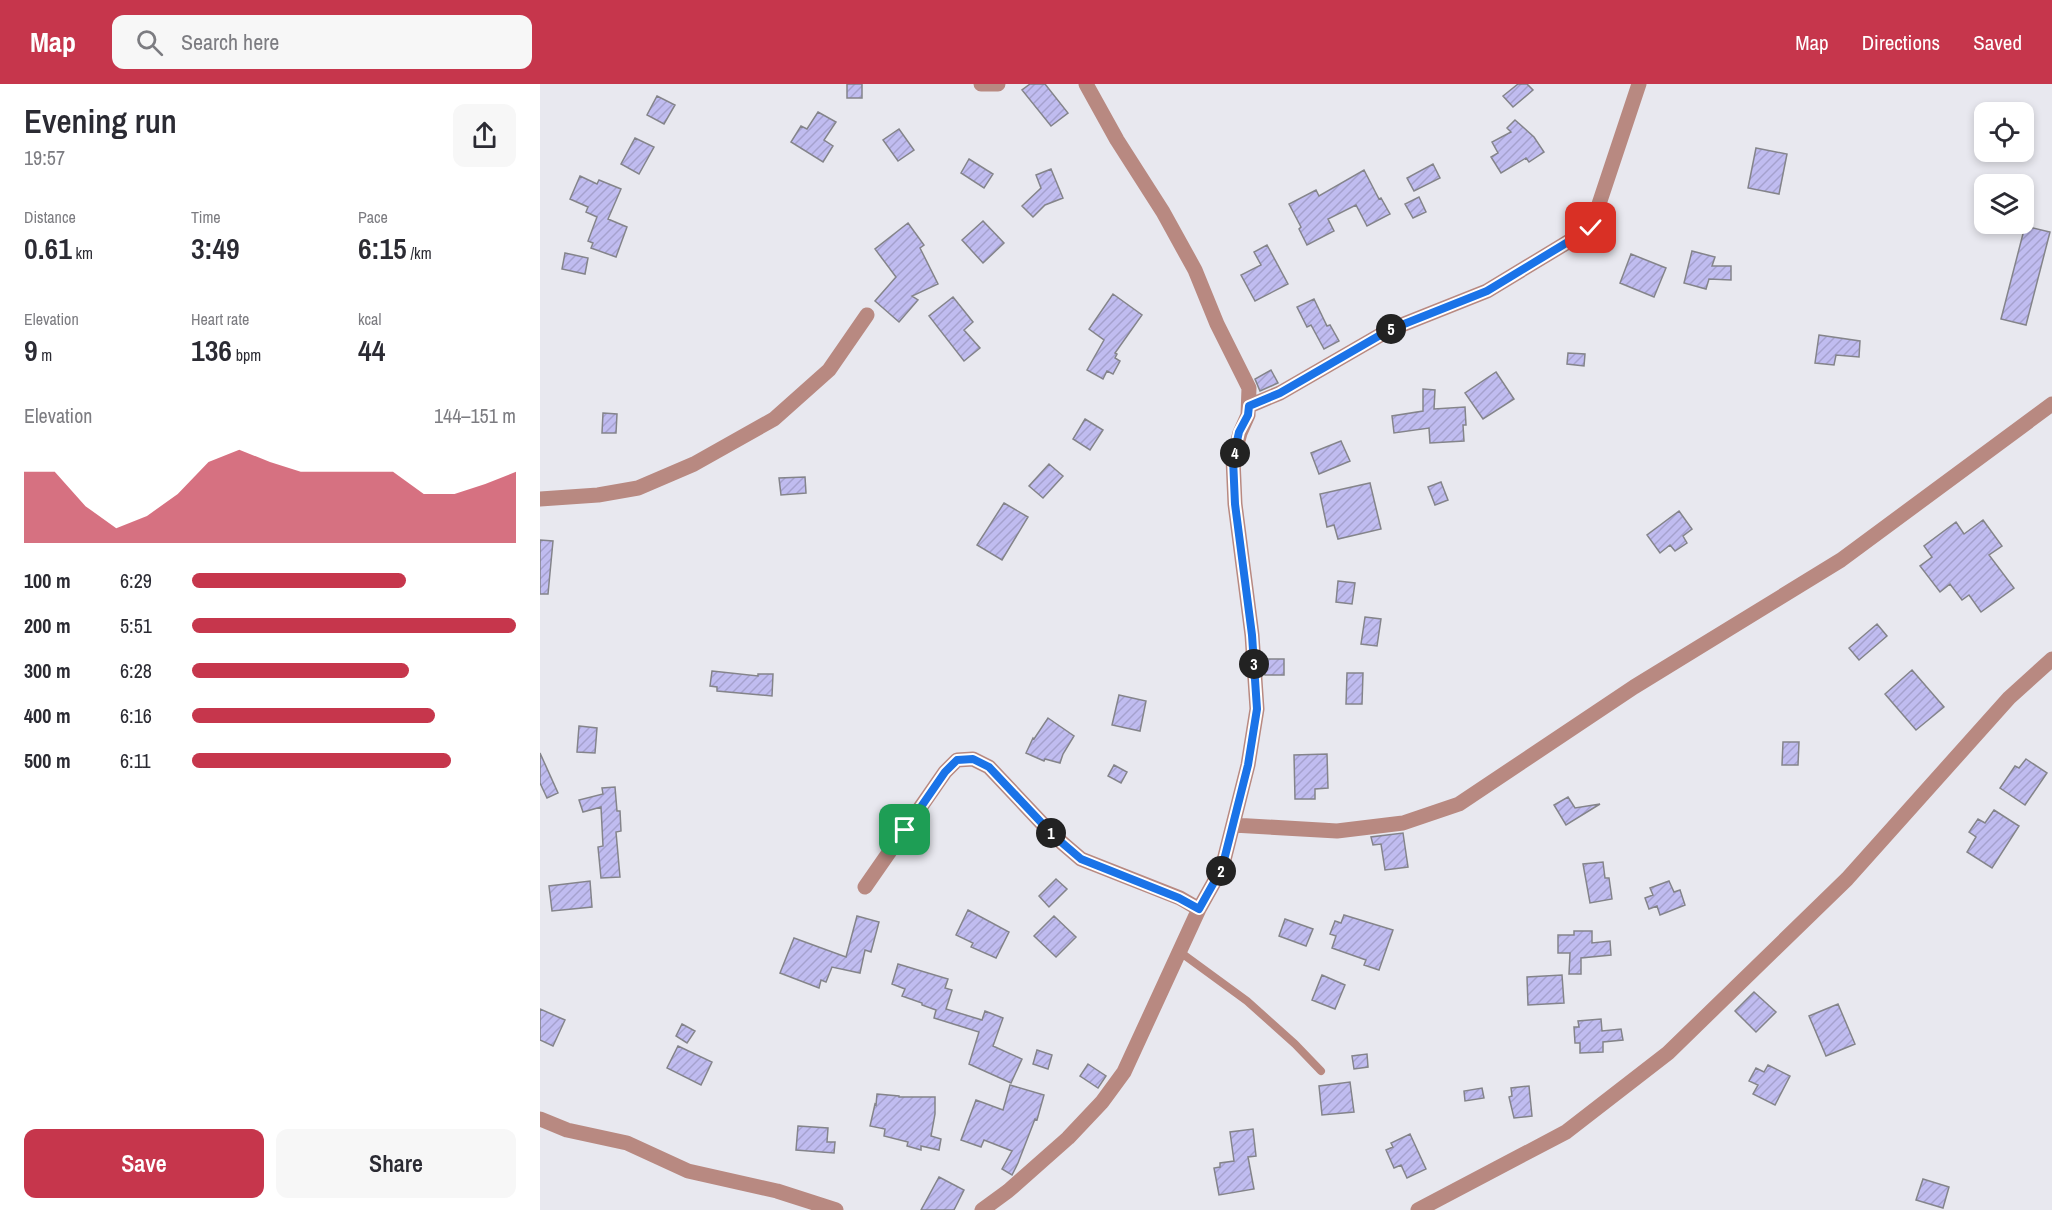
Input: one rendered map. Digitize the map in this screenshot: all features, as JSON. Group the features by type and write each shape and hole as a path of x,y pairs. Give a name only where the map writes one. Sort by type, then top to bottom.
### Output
{"street":[{"path":"981,84 998,84"},
{"path":"982,1210 1008,1191 1068,1138 1102,1102 1124,1072 1199,909 1222,868 1248,765 1257,709 1252,635 1235,504 1233,459 1239,432 1248,415 1249,388 1217,324 1195,270 1086,84"},
{"path":"1249,406 1280,393 1389,330 1487,291 1591,228 1639,84"},
{"path":"540,499 598,495 638,488 694,464 774,419 829,370 867,315"},
{"path":"1233,825 1336,831 1403,824 1459,804 1634,687 1841,560 2052,404"},
{"path":"1418,1210 1566,1132 1668,1053 1847,879 2009,698 2052,658"},
{"path":"865,887 945,772 957,760 973,759 989,767 1053,835 1081,859 1179,898 1199,909"},
{"path":"540,1119 567,1130 627,1143 688,1171 777,1191 836,1210"}],"lane":[{"path":"1179,952 1247,1001 1321,1071"}],"building":[{"path":"847,84 862,84 862,98 847,98"},
{"path":"1030,84 1045,84 1068,113 1051,126 1022,90"},
{"path":"1518,84 1527,84 1533,90 1513,107 1503,96"},
{"path":"657,96 675,105 664,124 647,115"},
{"path":"818,112 836,122 824,140 833,146 823,162 791,142 801,126 807,129"},
{"path":"1515,120 1534,137 1544,152 1529,162 1526,158 1501,173 1491,157 1498,153 1492,142 1511,132 1507,128"},
{"path":"899,129 914,150 898,161 883,140"},
{"path":"635,138 654,147 639,174 621,164"},
{"path":"1756,148 1787,154 1779,194 1748,188"},
{"path":"969,159 993,174 984,188 961,173"},
{"path":"1433,164 1440,178 1414,191 1407,178"},
{"path":"1051,169 1063,198 1045,205 1033,217 1022,206 1041,188 1036,175"},
{"path":"1364,170 1379,199 1381,198 1390,214 1367,226 1356,205 1328,219 1334,231 1307,245 1289,204 1316,190 1319,196"},
{"path":"580,176 597,184 599,180 621,189 608,219 627,227 616,257 591,248 593,243 588,241 597,217 586,212 588,207 570,199"},
{"path":"1419,197 1426,212 1413,218 1405,204"},
{"path":"983,221 1004,243 983,263 962,240"},
{"path":"908,223 924,245 920,248 938,284 912,296 918,300 899,322 875,301 896,277 875,249"},
{"path":"2034,228 2050,232 2026,325 2001,319 2023,234 2034,234"},
{"path":"1267,245 1288,284 1255,301 1241,275 1261,265 1254,252"},
{"path":"1692,251 1715,257 1712,266 1731,266 1731,280 1709,279 1706,289 1684,283"},
{"path":"565,253 588,258 585,274 562,269"},
{"path":"1631,254 1666,268 1654,297 1620,283"},
{"path":"1113,294 1142,315 1115,353 1117,354 1115,358 1120,361 1113,374 1107,371 1103,379 1087,370 1104,340 1089,329"},
{"path":"953,297 973,322 964,330 980,348 964,361 929,316"},
{"path":"1314,299 1327,326 1330,325 1339,341 1324,349 1311,325 1307,327 1297,307"},
{"path":"1819,335 1860,341 1859,357 1836,355 1834,365 1815,363"},
{"path":"1568,353 1585,354 1584,366 1567,364"},
{"path":"1271,370 1278,383 1260,391 1255,379"},
{"path":"1496,372 1514,399 1483,419 1465,393"},
{"path":"1423,389 1435,390 1434,409 1465,407 1464,441 1430,443 1429,428 1394,433 1392,416 1423,411"},
{"path":"603,413 617,414 616,433 602,433"},
{"path":"1085,419 1103,430 1090,450 1073,439"},
{"path":"1341,441 1350,461 1319,474 1311,453"},
{"path":"1049,464 1063,476 1043,498 1029,486"},
{"path":"805,477 806,493 781,495 779,478"},
{"path":"1441,482 1448,500 1435,505 1428,487"},
{"path":"1370,483 1381,529 1338,539 1334,525 1327,527 1320,494"},
{"path":"1004,503 1028,517 1002,560 977,545"},
{"path":"1679,511 1692,529 1683,536 1687,543 1675,551 1670,545 1660,553 1647,535"},
{"path":"1983,520 2002,546 1989,555 2014,588 1981,612 1969,595 1962,600 1950,584 1940,592 1920,566 1932,557 1924,546 1956,522 1964,534"},
{"path":"540,540 553,541 548,594 540,594"},
{"path":"1338,581 1355,583 1352,604 1336,602"},
{"path":"1365,617 1381,619 1377,646 1361,644"},
{"path":"1877,624 1887,636 1859,660 1849,648"},
{"path":"1265,659 1284,659 1284,675 1265,675"},
{"path":"1912,670 1944,707 1916,730 1885,694"},
{"path":"712,671 758,676 758,674 773,674 772,696 717,691 717,687 710,686"},
{"path":"1347,673 1363,673 1362,704 1346,704"},
{"path":"1119,695 1146,701 1140,731 1112,725"},
{"path":"1048,718 1074,736 1060,763 1045,759 1044,761 1026,753 1033,738"},
{"path":"579,726 597,728 595,753 577,752"},
{"path":"1783,742 1799,742 1798,765 1782,765"},
{"path":"540,753 558,793 547,798 540,783"},
{"path":"1327,754 1328,788 1315,789 1315,799 1295,799 1294,755"},
{"path":"2026,759 2047,773 2025,805 2000,788 2015,766 2019,768"},
{"path":"1114,765 1127,772 1121,783 1108,776"},
{"path":"615,787 617,811 620,811 621,831 616,832 620,877 601,878 598,847 603,846 601,807 583,812 579,800 603,794 602,788"},
{"path":"1568,797 1575,808 1600,804 1566,825 1554,805"},
{"path":"1994,810 2019,826 1992,868 1967,852 1976,837 1969,832 1978,819 1985,823"},
{"path":"1403,833 1408,867 1385,870 1381,844 1373,845 1371,837"},
{"path":"1603,862 1605,878 1609,878 1612,899 1590,903 1583,864"},
{"path":"1056,879 1067,889 1049,907 1039,896"},
{"path":"590,881 592,907 552,911 549,886"},
{"path":"1669,881 1674,892 1680,890 1685,905 1660,915 1657,906 1649,909 1645,898 1653,895 1650,888"},
{"path":"968,910 1009,932 996,958 971,947 973,943 956,935"},
{"path":"1344,915 1393,930 1379,970 1364,965 1366,960 1332,948 1336,936 1330,934 1335,921 1341,923"},
{"path":"857,916 879,922 871,952 865,950 860,973 832,967 826,982 821,980 819,988 780,973 794,938 846,957"},
{"path":"1054,916 1076,937 1056,957 1034,936"},
{"path":"1285,919 1313,929 1306,946 1279,936"},
{"path":"1574,931 1592,931 1592,943 1610,941 1611,955 1581,958 1581,974 1569,974 1570,953 1558,953 1558,935 1574,935"},
{"path":"898,964 948,979 945,988 952,990 946,1009 982,1020 985,1011 1003,1018 993,1046 1022,1059 1011,1083 969,1064 979,1032 934,1018 936,1010 902,996 905,989 892,984"},
{"path":"1322,975 1345,985 1335,1009 1312,1000"},
{"path":"1562,975 1564,1003 1528,1005 1527,977"},
{"path":"1754,992 1776,1012 1756,1032 1735,1011"},
{"path":"1838,1004 1855,1044 1826,1056 1809,1016"},
{"path":"540,1009 565,1020 553,1046 540,1040"},
{"path":"1601,1019 1602,1031 1621,1029 1623,1040 1603,1042 1603,1052 1580,1053 1580,1043 1575,1043 1574,1027 1579,1027 1578,1021"},
{"path":"682,1024 695,1031 687,1043 676,1036"},
{"path":"678,1046 712,1062 701,1085 667,1068"},
{"path":"1037,1050 1052,1055 1048,1069 1033,1064"},
{"path":"1367,1054 1368,1067 1354,1069 1352,1056"},
{"path":"1088,1064 1106,1076 1098,1088 1080,1076"},
{"path":"1768,1065 1790,1076 1775,1105 1753,1094 1758,1085 1749,1081 1756,1068 1764,1072"},
{"path":"1350,1082 1354,1112 1322,1115 1319,1086"},
{"path":"1010,1085 1044,1095 1037,1120 1035,1119 1012,1175 1002,1169 1012,1151 984,1140 981,1147 961,1140 976,1100 1003,1110"},
{"path":"1529,1086 1532,1116 1514,1118 1509,1097 1512,1096 1511,1088"},
{"path":"1482,1088 1484,1098 1465,1101 1464,1091"},
{"path":"877,1094 899,1097 935,1097 931,1136 941,1139 939,1150 921,1146 921,1150 907,1146 908,1142 884,1136 885,1129 870,1126"},
{"path":"798,1126 828,1128 827,1142 835,1142 834,1153 796,1150"},
{"path":"1253,1129 1256,1156 1248,1157 1254,1189 1219,1195 1214,1168 1220,1167 1220,1163 1234,1161 1230,1132"},
{"path":"1410,1134 1426,1169 1407,1178 1401,1165 1394,1168 1386,1150 1393,1147 1391,1143"},
{"path":"939,1177 964,1190 954,1210 921,1210"},
{"path":"1923,1179 1949,1187 1943,1208 1916,1200"}],"route":[{"path":"905,830 945,772 957,760 973,759 989,767 1053,835 1081,859 1179,898 1199,909 1222,868 1248,765 1257,709 1252,635 1235,504 1233,459 1239,432 1248,415 1249,406 1280,393 1389,330 1487,291 1591,228"}]}
